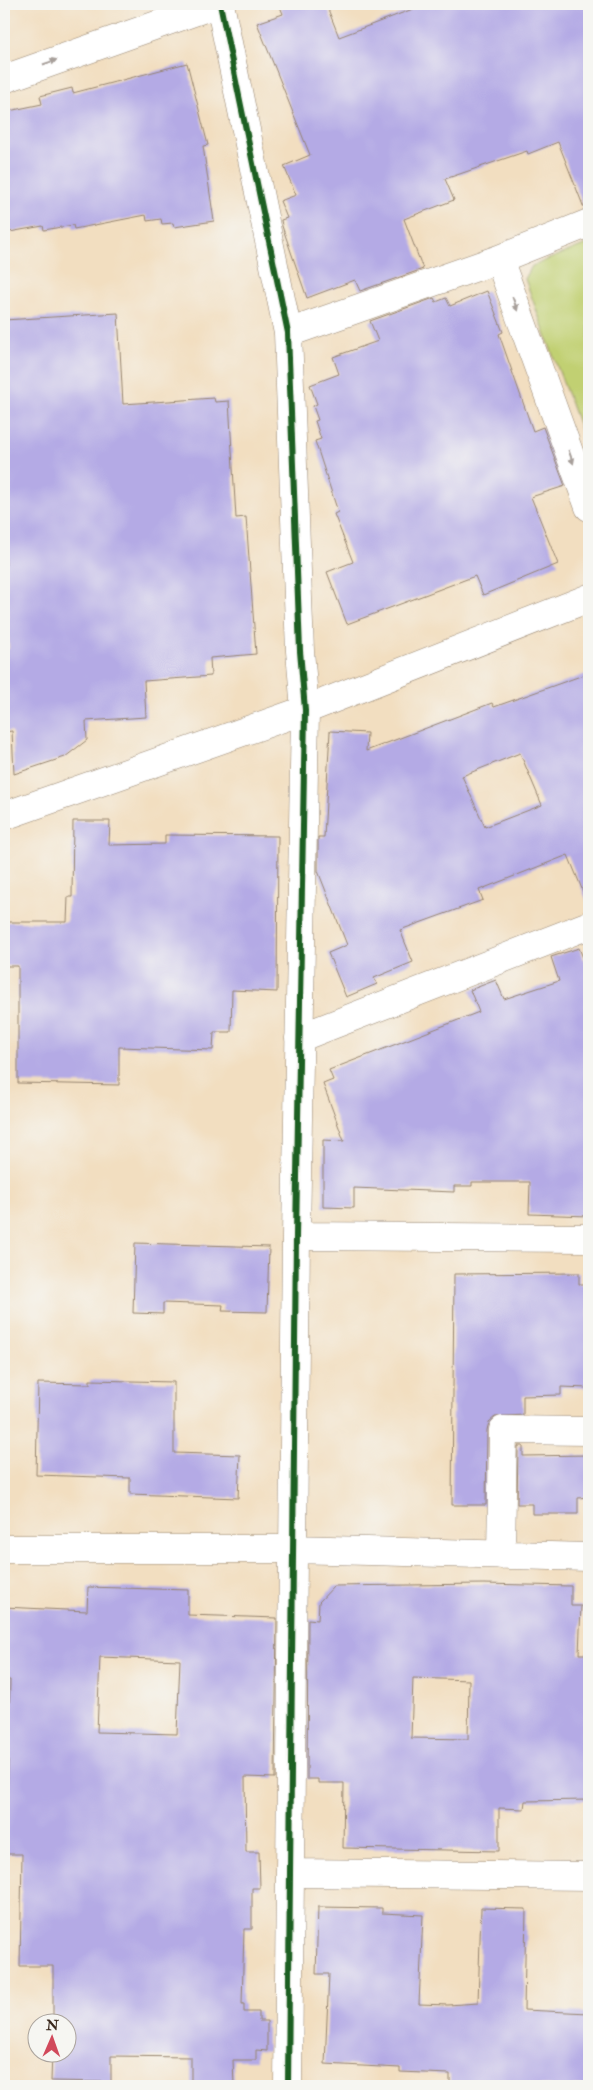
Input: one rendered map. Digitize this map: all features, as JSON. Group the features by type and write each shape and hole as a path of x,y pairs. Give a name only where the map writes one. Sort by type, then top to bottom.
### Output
{"street":[{"path":"4,78 218,4 288,333 300,651 305,710 296,1236 288,2086"},
{"path":"288,333 498,259 589,223"},
{"path":"498,259 589,507"},
{"path":"4,816 305,710 589,598"},
{"path":"299,1038 589,925"},
{"path":"296,1236 589,1238"},
{"path":"501,1555 503,1430 589,1431"},
{"path":"4,1549 293,1549 589,1558"},
{"path":"291,1873 589,1876"}],"green space":[{"path":"589,243 589,453 525,279 532,266"}],"building":[{"path":"279,4 326,4 339,37 426,4 589,4 589,208 584,208 558,142 528,154 527,151 445,179 454,200 404,219 423,269 360,291 355,280 307,298 282,226 281,220 287,218 280,201 296,195 284,166 310,155 257,23 283,14"},
{"path":"187,63 208,145 203,146 214,221 174,227 173,223 162,224 161,219 147,221 146,215 74,229 73,225 44,230 43,226 4,233 4,112 42,104 40,96 72,88 73,93"},
{"path":"487,291 503,332 499,334 533,431 543,427 565,486 531,497 558,564 483,595 475,576 347,624 327,572 353,562 334,514 338,512 315,441 321,439 315,421 318,420 313,406 317,404 310,385 339,374 333,357 378,341 370,321 434,298 436,302 446,298 450,306"},
{"path":"118,313 123,404 214,398 215,402 229,401 236,518 246,517 256,654 210,658 211,676 144,681 146,717 86,721 87,740 65,757 14,774 12,731 4,732 4,649 9,649 4,517 4,320"},
{"path":"589,673 589,906 568,855 479,890 483,900 400,930 413,962 374,978 377,984 346,997 328,953 347,945 318,871 318,837 324,837 330,731 367,733 366,751 492,703 494,707","holes":["520,753 542,805 485,827 462,776"]},
{"path":"73,821 110,821 109,845 165,844 165,835 278,836 277,992 232,990 231,1032 214,1032 213,1050 119,1047 119,1085 18,1083 18,966 4,966 4,922 67,922 68,897 72,897"},
{"path":"579,948 589,972 589,1216 529,1214 530,1182 472,1182 472,1186 454,1186 454,1192 354,1188 354,1208 323,1207 323,1140 344,1141 323,1084 333,1080 329,1070 479,1012 470,990 496,980 504,999 559,981 551,957"},
{"path":"135,1243 269,1247 267,1312 222,1311 223,1305 163,1303 163,1314 133,1313"},
{"path":"579,1273 579,1284 588,1284 589,1388 561,1387 561,1395 523,1396 523,1415 495,1417 489,1422 487,1430 486,1505 452,1505 454,1274"},
{"path":"90,1380 174,1382 174,1453 240,1455 238,1498 130,1494 130,1478 36,1475 38,1383 90,1384"},
{"path":"518,1446 523,1446 523,1456 589,1455 589,1497 578,1498 578,1514 532,1514 532,1504 517,1504"},
{"path":"483,1584 571,1586 571,1606 581,1606 579,1654 589,1654 589,1800 525,1801 524,1809 499,1808 499,1851 343,1848 344,1783 318,1783 318,1779 307,1779 308,1619 318,1620 319,1602 334,1586","holes":["413,1678 469,1680 468,1739 411,1738"]},
{"path":"88,1587 188,1590 188,1615 277,1618 275,1778 245,1777 246,1852 259,1852 260,1888 252,1888 252,1929 244,1929 242,2004 244,2004 244,2012 259,2012 259,2021 267,2021 267,2051 256,2050 256,2060 233,2060 234,2085 191,2084 191,2057 111,2056 111,2082 51,2081 52,2062 78,2062 78,2012 53,2012 53,1966 20,1966 22,1854 4,1854 4,1808 7,1808 10,1680 4,1680 4,1607 87,1611","holes":["100,1657 180,1660 177,1734 97,1732"]},
{"path":"318,1907 382,1908 382,1913 423,1915 419,2004 448,2005 478,2003 481,1908 526,1909 524,2010 589,2013 589,2068 587,2086 450,2086 450,2074 400,2072 400,2068 325,2064 329,1974 316,1974"}],"cycle path":[{"path":"220,4 288,333 300,651 305,710 296,1236 288,2086"}]}
